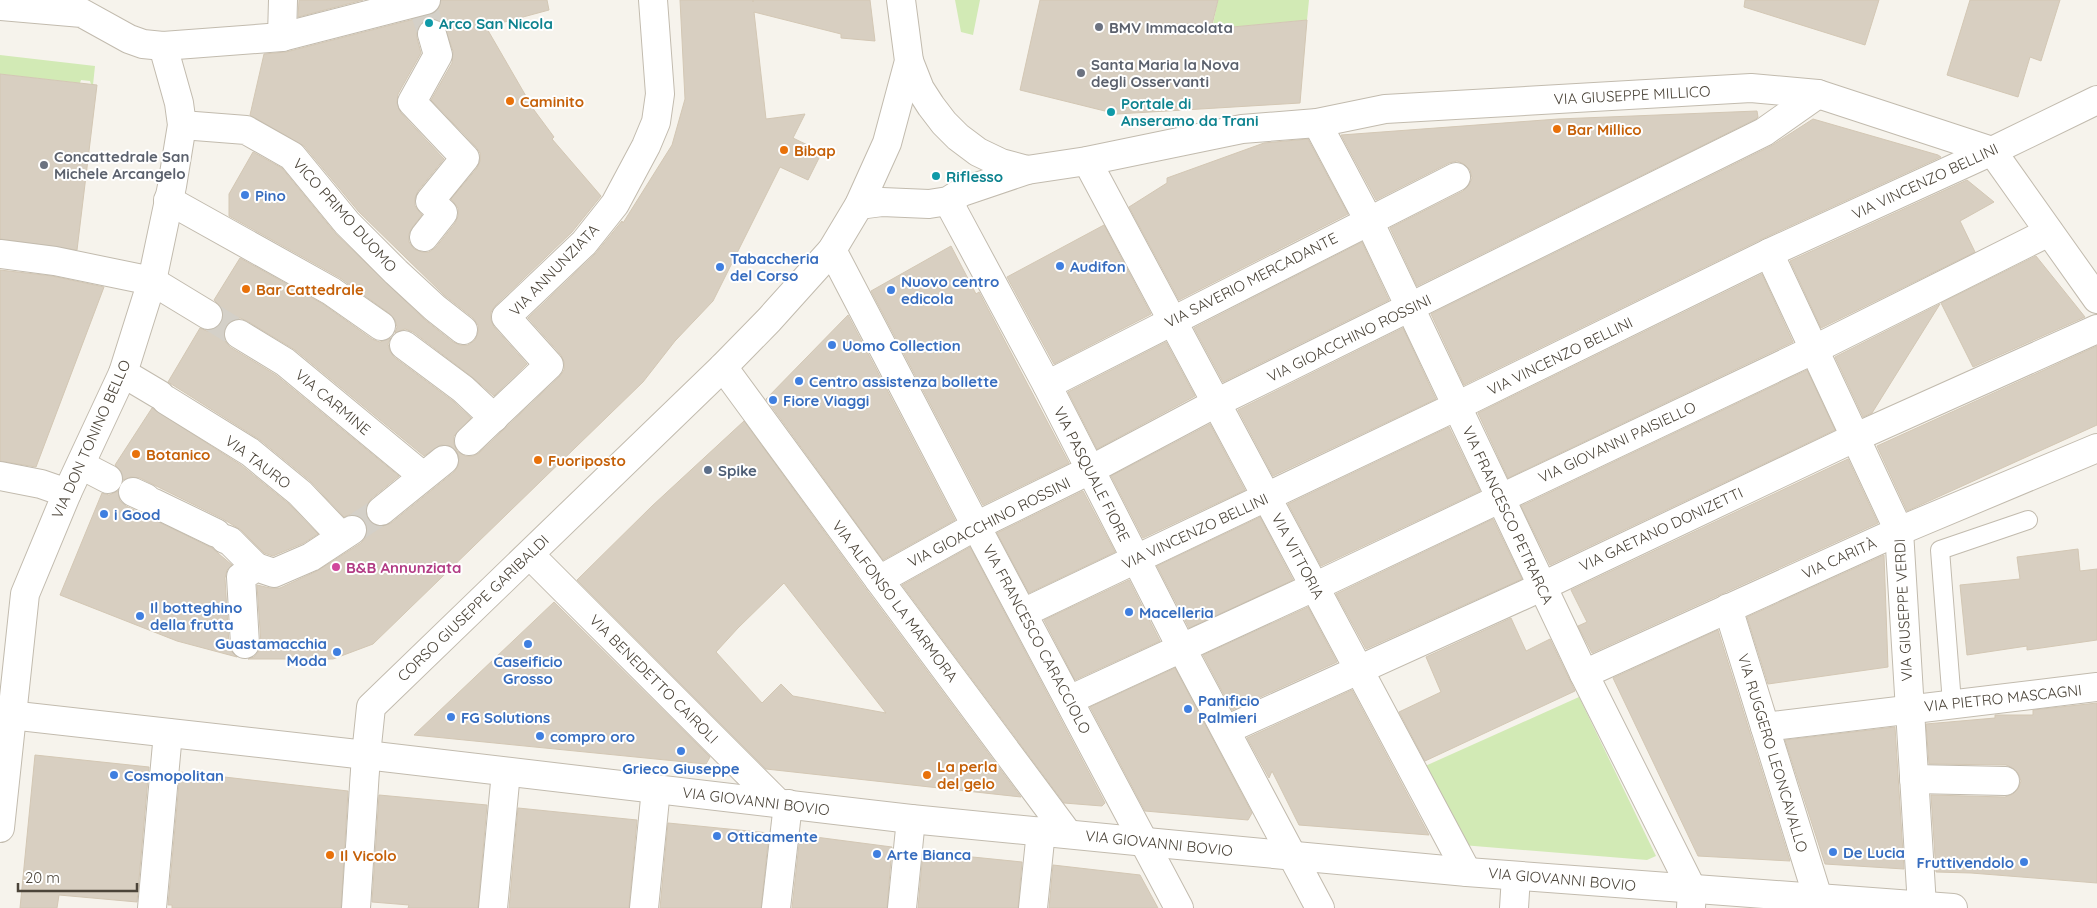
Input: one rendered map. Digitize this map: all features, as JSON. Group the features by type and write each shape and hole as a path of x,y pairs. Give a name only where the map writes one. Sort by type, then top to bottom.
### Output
{"street":[{"path":"282,37 284,0"},
{"name":"VIA ANNUNZIATA","path":"469,441 549,365 506,317 584,243 615,204 642,154 656,122 660,94 653,0"},
{"name":"CORSO GIUSEPPE GARIBALDI","path":"356,908 370,707 530,555 723,367 769,320 832,250 859,205 887,142 909,62 901,0"},
{"path":"0,6 82,13 129,39 143,44 163,46 282,37 340,12 426,12 438,55 412,102 464,158 430,201 443,213 424,237"},
{"name":"VIA DON TONINO BELLO","path":"0,828 6,715 25,594 68,493 123,373 152,281 182,125 179,103 163,46"},
{"path":"909,62 920,89 931,106 958,137 978,152 1001,163 1027,170"},
{"name":"VIA GIUSEPPE MILLICO","path":"1027,170 1087,161 1242,129 1317,123 1385,109 1742,88 1818,94 1992,151"},
{"name":"VIA GIOACCHINO ROSSINI","path":"879,580 976,526 1090,470 1216,403 1764,132 1818,94"},
{"name":"VIA VINCENZO BELLINI","path":"1023,613 1456,406 1769,253 1992,151 2097,100"},
{"name":"VIA FRANCESCO PETRARCA","path":"1317,123 1369,221 1691,898"},
{"name":"VICO PRIMO DUOMO","path":"182,125 246,130 292,156 354,230 435,308 463,330"},
{"path":"1992,151 2097,299"},
{"name":"VIA VITTORIA","path":"1087,161 1467,872"},
{"path":"859,205 882,202 929,204 948,201 962,192 1027,170"},
{"name":"VIA SAVERIO MERCADANTE","path":"1047,385 1456,177"},
{"path":"168,200 331,290 381,326"},
{"name":"VIA PASQUALE FIORE","path":"948,201 1047,385 1182,649 1320,908"},
{"name":"VIA GIOVANNI PAISIELLO","path":"1069,700 1314,587 1814,349 2049,232"},
{"name":"VIA FRANCESCO CARACCIOLO","path":"832,250 976,526 1146,842 1179,908"},
{"name":"VIA GIUSEPPE VERDI","path":"1769,253 1899,531 1922,906"},
{"path":"0,254 55,262 152,281 208,315"},
{"name":"VIA GAETANO DONIZETTI","path":"1226,730 1542,586 1854,438 2097,329"},
{"name":"VIA CARMINE","path":"239,334 285,362 423,476"},
{"path":"404,345 463,389 494,418"},
{"name":"VIA ALFONSO LA MARMORA","path":"723,367 1068,834"},
{"name":"VIA TAURO","path":"123,373 250,452 346,533 312,557 274,573 249,572"},
{"name":"VIA CARITÀ","path":"1584,674 1899,531 2097,448"},
{"path":"381,511 444,460"},
{"path":"81,465 108,478"},
{"path":"0,476 41,484 68,493"},
{"path":"144,497 230,541 249,572 245,644"},
{"name":"VIA BENEDETTO CAIROLI","path":"530,555 783,804"},
{"name":"VIA RUGGERO LEONCAVALLO","path":"1728,608 1818,898"},
{"name":"VIA PIETRO MASCAGNI","path":"1765,727 2097,687"},
{"path":"6,715 366,755"},
{"path":"152,908 168,733"},
{"name":"VIA GIOVANNI BOVIO","path":"366,755 911,819 1516,876 1691,898 1818,898 1867,905 1953,908"},
{"path":"492,908 506,772"},
{"path":"1914,779 2005,781"},
{"path":"644,908 656,789"},
{"path":"776,908 783,804"},
{"path":"902,908 911,819"},
{"path":"1033,908 1041,831"},
{"path":"1514,908 1516,876"}],"lane":[{"path":"1952,703 1940,550 2028,520"}],"green space":[{"path":"955,0 980,0 973,35 961,32"},
{"path":"1218,0 1309,0 1307,20 1212,29"},
{"path":"0,55 95,66 93,85 90,81 81,80 80,83 0,74"},
{"path":"1579,697 1656,856 1647,860 1462,845 1423,767"}],"building":[{"path":"299,0 363,0 298,17"},
{"path":"441,0 547,0 549,10 486,27 534,110 554,137 552,139 601,196 572,232 491,312 491,320 494,327 527,364 494,396 413,332 405,329 395,333 397,327 395,320 390,314 340,278 229,216 229,194 253,152 282,168 336,234 424,319 453,342 460,345 468,345 475,340 478,325 473,318 445,296 359,212 304,146 250,115 264,54 286,52 430,15 437,11","holes":["427,19 435,19 443,23 453,51 452,63 431,100 476,147 480,153 480,161 477,168 451,199 458,208 458,216 455,223 436,247 429,252 422,252 414,249 409,242 409,234 422,215 415,206 415,198 418,191 444,159 401,113 397,103 398,94 421,53 417,30 421,23"]},
{"path":"680,0 870,0 875,41 841,38 841,34 754,12 766,119 805,114 793,138 822,152 808,180 780,167 713,301 675,341 643,382 373,644 333,659 248,659 254,657 259,651 261,644 257,585 280,588 317,571 361,543 366,537 368,530 365,522 359,516 352,514 344,517 310,481 260,440 168,382 200,328 207,331 215,329 222,323 224,316 222,308 214,300 240,258 323,304 372,339 380,342 391,338 388,344 394,357 453,401 471,418 454,436 454,444 457,451 465,456 473,456 479,453 564,370 564,362 561,355 528,318 595,254 622,221 623,223 672,145 685,99","holes":["240,318 295,350 424,456 441,445 450,446 459,457 458,466 454,472 391,523 383,526 375,525 366,514 367,505 371,499 399,476 276,375 230,347 225,341 223,333 225,326 231,321"]},
{"path":"1040,0 1218,0 1211,29 1307,20 1300,103 1117,114 1020,90"},
{"path":"1745,0 1879,0 1865,45 1744,7"},
{"path":"1970,0 2060,0 2041,61 2030,57 2018,97 1947,75"},
{"name":"Concattedrale San Michele Arcangelo","path":"0,74 97,85 77,250 0,239"},
{"path":"1757,111 1758,117 1756,119 1417,286 1390,228 1463,191 1469,185 1472,178 1470,170 1464,164 1457,161 1449,163 1376,200 1341,135 1558,119"},
{"path":"1813,119 1941,157 1762,239 1464,385 1431,314 1771,146"},
{"path":"1308,139 1348,214 1179,300 1129,207 1167,183 1167,178 1264,143"},
{"path":"1967,180 1994,202 1960,221 1975,252 1821,328 1790,261"},
{"path":"1104,225 1151,314 1054,364 1007,277"},
{"path":"1362,242 1389,300 1223,382 1194,328"},
{"path":"951,246 976,294 979,292 1069,463 983,505 871,291"},
{"path":"2036,256 2085,317 1973,367 1941,303"},
{"path":"0,270 52,276 104,287 36,467 0,461"},
{"path":"1762,274 1793,342 1508,478 1478,413"},
{"path":"1940,304 1872,413 1863,417 1835,357"},
{"path":"848,315 955,520 883,560 766,399"},
{"path":"1403,328 1436,399 1273,476 1238,410"},
{"path":"1166,342 1195,396 1097,449 1068,392"},
{"path":"2097,346 2097,425 1907,511 1877,446"},
{"path":"1807,370 1835,430 1550,565 1521,506"},
{"path":"152,408 241,465 289,504 318,534 304,543 273,556 264,553 241,530 223,519 140,478 131,477 123,480 121,471 115,465"},
{"path":"744,421 1021,797 766,769 577,580 652,506","holes":["784,583 886,713 793,696 781,684 762,703 716,652"]},
{"path":"1210,424 1245,490 1143,538 1111,476"},
{"path":"1449,427 1480,491 1321,566 1288,504"},
{"path":"1848,459 1878,523 1592,653 1578,626 1587,622 1571,590"},
{"path":"118,491 120,501 126,506 212,548 232,565 227,570 225,578 229,645 237,657 177,641 60,595 102,493 109,495"},
{"path":"1083,491 1115,552 1029,593 997,533"},
{"path":"1260,517 1293,580 1189,628 1157,566"},
{"path":"1493,519 1522,579 1366,649 1336,594"},
{"path":"970,547 1105,803 1102,806 1064,803 902,585"},
{"path":"2078,549 2080,571 2097,569 2097,640 2027,650 2027,646 1967,655 1960,585 2020,579 2017,557"},
{"path":"1884,555 1888,667 1768,684 1747,617"},
{"path":"1129,580 1160,641 1075,680 1044,620"},
{"path":"554,602 710,757 706,764 414,735"},
{"path":"1308,607 1337,662 1232,710 1203,655"},
{"path":"1511,618 1526,651 1550,639 1575,691 1425,761 1399,712 1441,692 1426,657"},
{"path":"1718,630 1790,861 1698,856 1613,678"},
{"path":"1175,668 1252,813 1248,820 1145,811 1090,707"},
{"path":"1352,690 1429,835 1299,825 1272,771 1269,778 1247,738"},
{"path":"2097,703 2097,883 1936,872 1931,795 2005,797 2013,794 2018,789 2021,781 2018,773 2006,765 1929,764 1926,724 1995,718 1995,715 2033,715 2033,710"},
{"path":"1895,727 1904,869 1825,864 1785,740"},
{"path":"35,755 149,767 137,902 59,895 57,908 20,908"},
{"path":"180,772 348,791 341,908 172,908 172,905 168,905"},
{"path":"379,795 487,805 478,908 408,908 409,905 372,902"},
{"path":"518,808 637,820 629,908 509,908"},
{"path":"668,823 769,833 761,908 660,908"},
{"path":"800,835 892,847 887,908 792,908"},
{"path":"923,852 1022,862 1018,908 918,908"},
{"path":"1053,865 1140,875 1158,908 1049,908"}],"tunnel":[{"path":"425,13 432,34"},
{"path":"208,315 239,334"},
{"path":"352,530 381,511"}],"place":[{"name":"Arco San Nicola","path":"429,23"},
{"name":"BMV Immacolata","path":"1099,27"},
{"name":"Santa Maria la Nova degli Osservanti","path":"1081,73"},
{"name":"Caminito","path":"510,101"},
{"name":"Portale di Anseramo da Trani","path":"1111,112"},
{"name":"Bar Millico","path":"1557,129"},
{"name":"Bibap","path":"784,150"},
{"name":"Concattedrale San Michele Arcangelo","path":"44,165"},
{"name":"Riflesso","path":"936,176"},
{"name":"Pino","path":"245,195"},
{"name":"Audifon","path":"1060,266"},
{"name":"Tabaccheria del Corso","path":"720,267"},
{"name":"Bar Cattedrale","path":"246,289"},
{"name":"Nuovo centro edicola","path":"891,290"},
{"name":"Uomo Collection","path":"832,345"},
{"name":"Centro assistenza bollette","path":"799,381"},
{"name":"Fiore Viaggi","path":"773,400"},
{"name":"Botanico","path":"136,454"},
{"name":"Fuoriposto","path":"538,460"},
{"name":"Spike","path":"708,470"},
{"name":"i Good","path":"104,514"},
{"name":"B&B Annunziata","path":"336,567"},
{"name":"Macelleria","path":"1129,612"},
{"name":"Il botteghino della frutta","path":"140,616"},
{"name":"Caseificio Grosso","path":"528,644"},
{"name":"Guastamacchia Moda","path":"337,652"},
{"name":"Panificio Palmieri","path":"1188,709"},
{"name":"FG Solutions","path":"451,717"},
{"name":"compro oro","path":"540,736"},
{"name":"Grieco Giuseppe","path":"681,751"},
{"name":"Cosmopolitan","path":"114,775"},
{"name":"La perla del gelo","path":"927,775"},
{"name":"Otticamente","path":"717,836"},
{"name":"De Lucia","path":"1833,852"},
{"name":"Arte Bianca","path":"877,854"},
{"name":"Il Vicolo","path":"330,855"},
{"name":"Fruttivendolo","path":"2024,862"}]}
